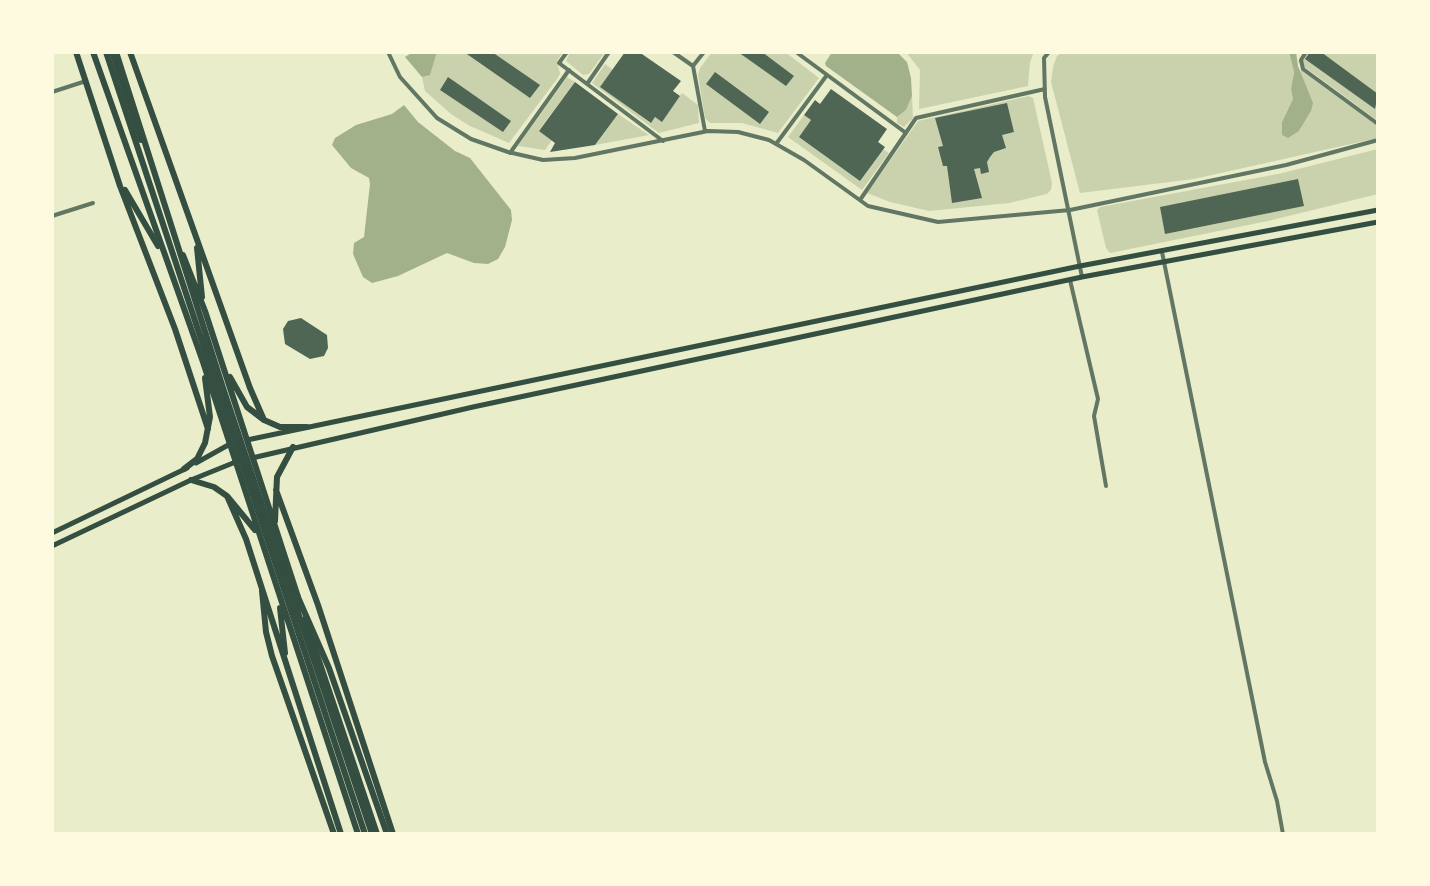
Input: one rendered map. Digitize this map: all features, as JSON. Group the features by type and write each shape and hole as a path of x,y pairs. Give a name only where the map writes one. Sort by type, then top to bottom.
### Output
{"main road":[{"path":"76,52 117,177 175,329 208,429"},
{"path":"93,52 203,362 358,834"},
{"path":"111,52 254,457 375,834"},
{"path":"111,52 365,834"},
{"path":"111,52 375,834"},
{"path":"130,52 264,420"},
{"path":"117,177 167,262"},
{"path":"52,533 230,444 1080,266 1378,210"},
{"path":"52,546 191,480 236,462 293,447 1082,277 1378,222"},
{"path":"195,237 202,304"},
{"path":"221,361 247,407 280,427 307,427"},
{"path":"184,469 197,459 208,429 210,417 203,362"},
{"path":"280,544 275,520 277,477 293,447"},
{"path":"191,480 214,487 227,496 261,538"},
{"path":"276,490 318,605 393,834"},
{"path":"227,496 246,539 341,834"},
{"path":"262,591 272,656 334,834"},
{"path":"278,593 287,670"},
{"path":"297,595 329,668 387,834"}],"street":[{"path":"388,52 400,77 437,118 471,139 510,153 543,160 575,158 705,131 738,132 776,144 868,206 938,222 1070,210 1286,165 1378,140"},
{"path":"567,52 559,63 663,141"},
{"path":"587,84 609,52"},
{"path":"673,52 693,66 705,131"},
{"path":"693,66 704,52"},
{"path":"796,52 804,54 827,75 906,133"},
{"path":"1049,52 1044,58 1045,89 1082,277"},
{"path":"1306,52 1301,60 1303,69 1378,124"},
{"path":"510,153 569,70"},
{"path":"776,144 827,75"},
{"path":"52,92 86,81"},
{"path":"860,200 916,118 1045,89"},
{"path":"52,216 93,203"},
{"path":"1162,252 1265,762 1283,834"},
{"path":"1070,280 1098,399 1094,416 1106,486"}],"shaded area":[{"path":"413,52 437,52 430,75 422,77 405,57"},
{"path":"437,52 563,52 557,61 560,74 509,143 470,126 425,91 422,77 430,74"},
{"path":"570,52 605,52 589,74 583,75 566,61"},
{"path":"712,52 785,52 819,78 778,133 742,123 710,123 705,118 698,75"},
{"path":"832,52 897,52 907,62 911,78 912,96 906,110 897,117 826,66"},
{"path":"906,52 1034,52 1028,86 919,109 920,70"},
{"path":"1063,52 1289,52 1294,72 1293,99 1282,122 1299,131 1311,111 1300,71 1303,69 1378,123 1378,138 1194,179 1080,193 1051,82 1057,56"},
{"path":"1289,52 1296,52 1298,66 1313,103 1299,131 1288,138 1282,135 1282,122 1293,99 1294,72"},
{"path":"1305,52 1378,52 1378,121 1298,62"},
{"path":"605,64 613,70 601,87 650,123 655,117 662,121 682,93 698,105 699,123 659,133 592,83"},
{"path":"567,77 575,82 539,130 552,140 545,150 518,146"},
{"path":"912,96 913,118 904,127 897,123 897,117 906,110"},
{"path":"1029,96 1033,98 1052,183 1047,194 1009,203 929,211 867,193 918,121"},
{"path":"404,105 418,122 455,151 470,158 511,210 512,220 505,247 498,259 488,264 474,263 447,253 398,276 372,283 363,277 353,254 354,243 364,237 369,178 351,168 332,145 335,138 356,125 392,114"},
{"path":"618,114 649,135 595,145"},
{"path":"804,115 811,120 799,137 883,149 889,153 862,190 788,137"},
{"path":"1378,149 1378,194 1268,221 1110,253 1106,248 1097,210 1100,207 1278,174"}],"building":[{"path":"464,52 492,52 540,85 530,98"},
{"path":"625,52 639,52 681,81 673,91 680,96 662,122 655,117 651,123 600,87"},
{"path":"738,52 762,52 794,76 786,86"},
{"path":"1310,52 1321,52 1378,94 1375,109 1305,59"},
{"path":"715,72 769,112 760,124 706,84"},
{"path":"448,77 511,121 503,132 440,90"},
{"path":"575,82 618,114 595,145 550,152 555,143 539,131"},
{"path":"831,89 887,129 878,142 885,147 860,181 799,137 811,120 804,115 815,100 820,104"},
{"path":"1007,103 1014,132 1002,135 1006,148 990,157 987,162 989,172 981,174 980,168 974,169 982,198 952,203 947,166 943,166 938,147 943,146 935,118"},
{"path":"1298,179 1304,206 1165,234 1160,207"},
{"path":"301,318 327,335 328,348 324,356 310,359 285,344 283,329 288,321"}]}
